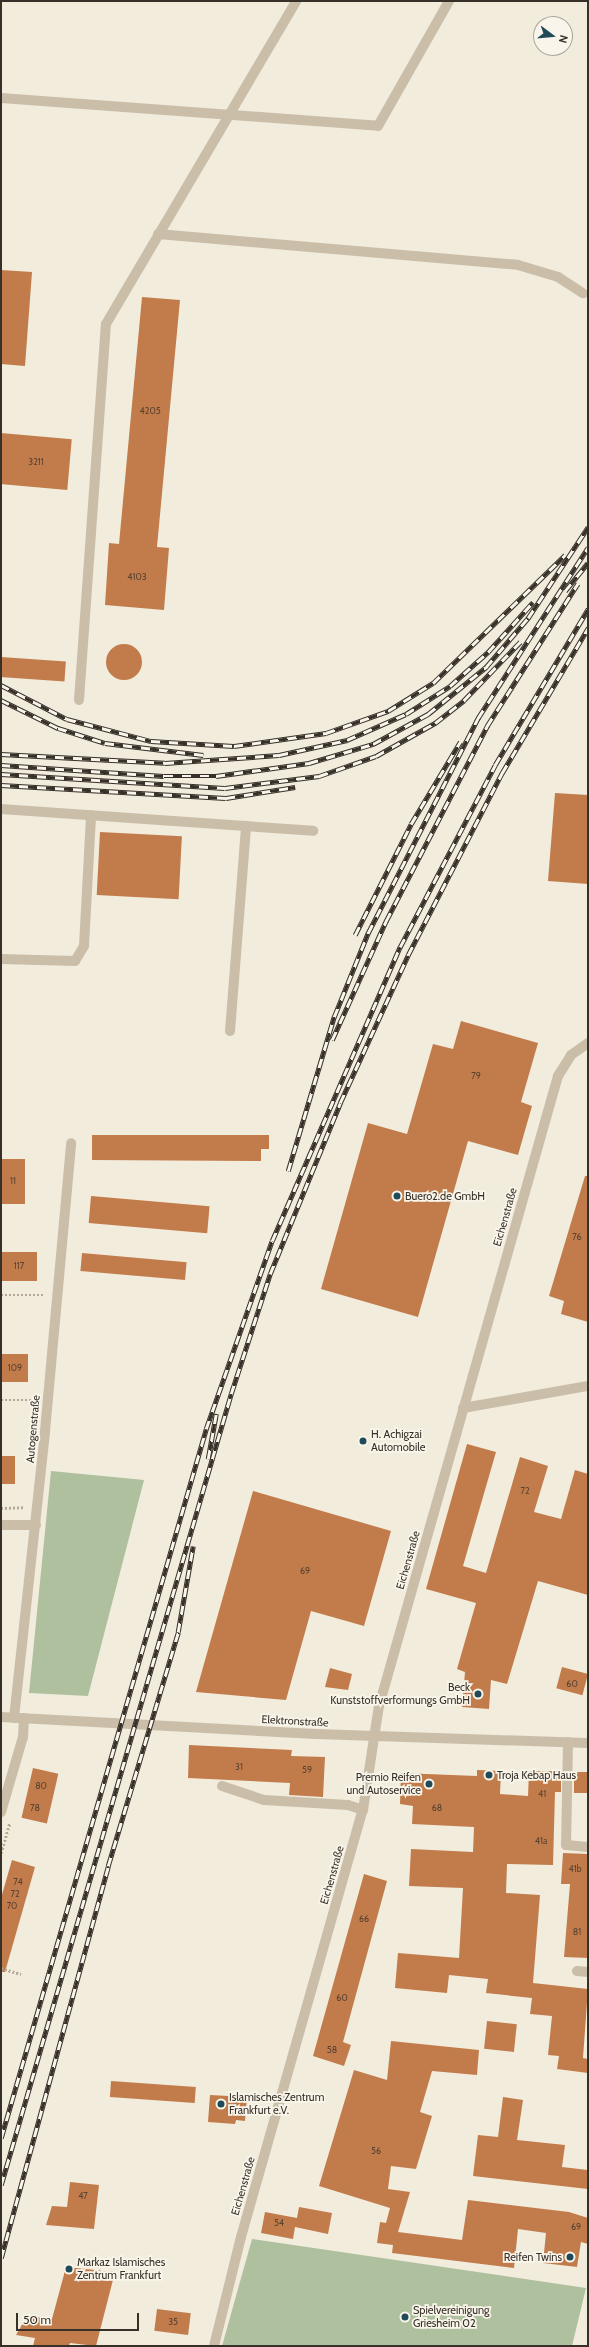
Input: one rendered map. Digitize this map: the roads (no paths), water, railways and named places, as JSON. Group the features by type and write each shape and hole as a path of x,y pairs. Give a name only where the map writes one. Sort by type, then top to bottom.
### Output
{"street":[{"path":"79,700 106,324 296,1"},
{"path":"1,98 378,126 449,1"},
{"path":"158,234 518,265 558,277 583,293"},
{"path":"1,809 312,831"},
{"path":"1,959 75,961 84,946 91,815"},
{"path":"230,1031 246,826"},
{"name":"Eichenstraße","path":"214,2346 241,2237 363,1810 379,1706 558,1076 571,1055 588,1043"},
{"name":"Autogenstraße","path":"1,1812 23,1737 19,1718 71,1142"},
{"path":"463,1408 588,1386"},
{"path":"1,1525 36,1525"},
{"name":"Elektronstraße","path":"1,1717 375,1736 588,1743"},
{"path":"568,1742 566,1845 588,1847"},
{"path":"222,1786 264,1800 348,1805 363,1810"},
{"path":"577,1971 588,1972"}],"railway":[{"path":"1,765 164,776 216,776 309,763 373,744 428,714 486,667 528,618 588,527"},
{"path":"288,1171 334,1017 368,933 478,718 588,547"},
{"path":"1,685 67,719 151,741 234,746 326,733 388,711 433,683 565,555"},
{"path":"565,591 588,563"},
{"path":"332,1040 386,921 487,726 578,583"},
{"path":"1,754 165,763 279,755 347,740 406,714 450,686 488,652 533,602"},
{"path":"1,2138 206,1429 272,1241 400,947 495,765 588,609"},
{"path":"1,2185 231,1394 270,1274 340,1103 408,955 502,773 588,628"},
{"path":"1,774 225,788 319,776 376,756 435,723 464,700 520,642"},
{"path":"1,700 58,728 105,743 203,755"},
{"path":"355,935 411,824 460,742"},
{"path":"1,785 226,798 295,787"},
{"path":"208,1459 216,1414"},
{"path":"1,2258 108,1866 178,1632 193,1546"}],"place":[{"name":"Buero2.de GmbH","path":"397,1196"},
{"name":"H. Achigzai Automobile","path":"363,1441"},
{"name":"Beck Kunststoffverformungs GmbH","path":"478,1694"},
{"name":"Troja Kebap Haus","path":"489,1775"},
{"name":"Premio Reifen und Autoservice","path":"429,1784"},
{"name":"Islamisches Zentrum Frankfurt e.V.","path":"221,2104"},
{"name":"Reifen Twins","path":"570,2257"},
{"name":"Markaz Islamisches Zentrum Frankfurt","path":"69,2269"},
{"name":"Spielvereinigung Griesheim 02","path":"405,2317"}]}
